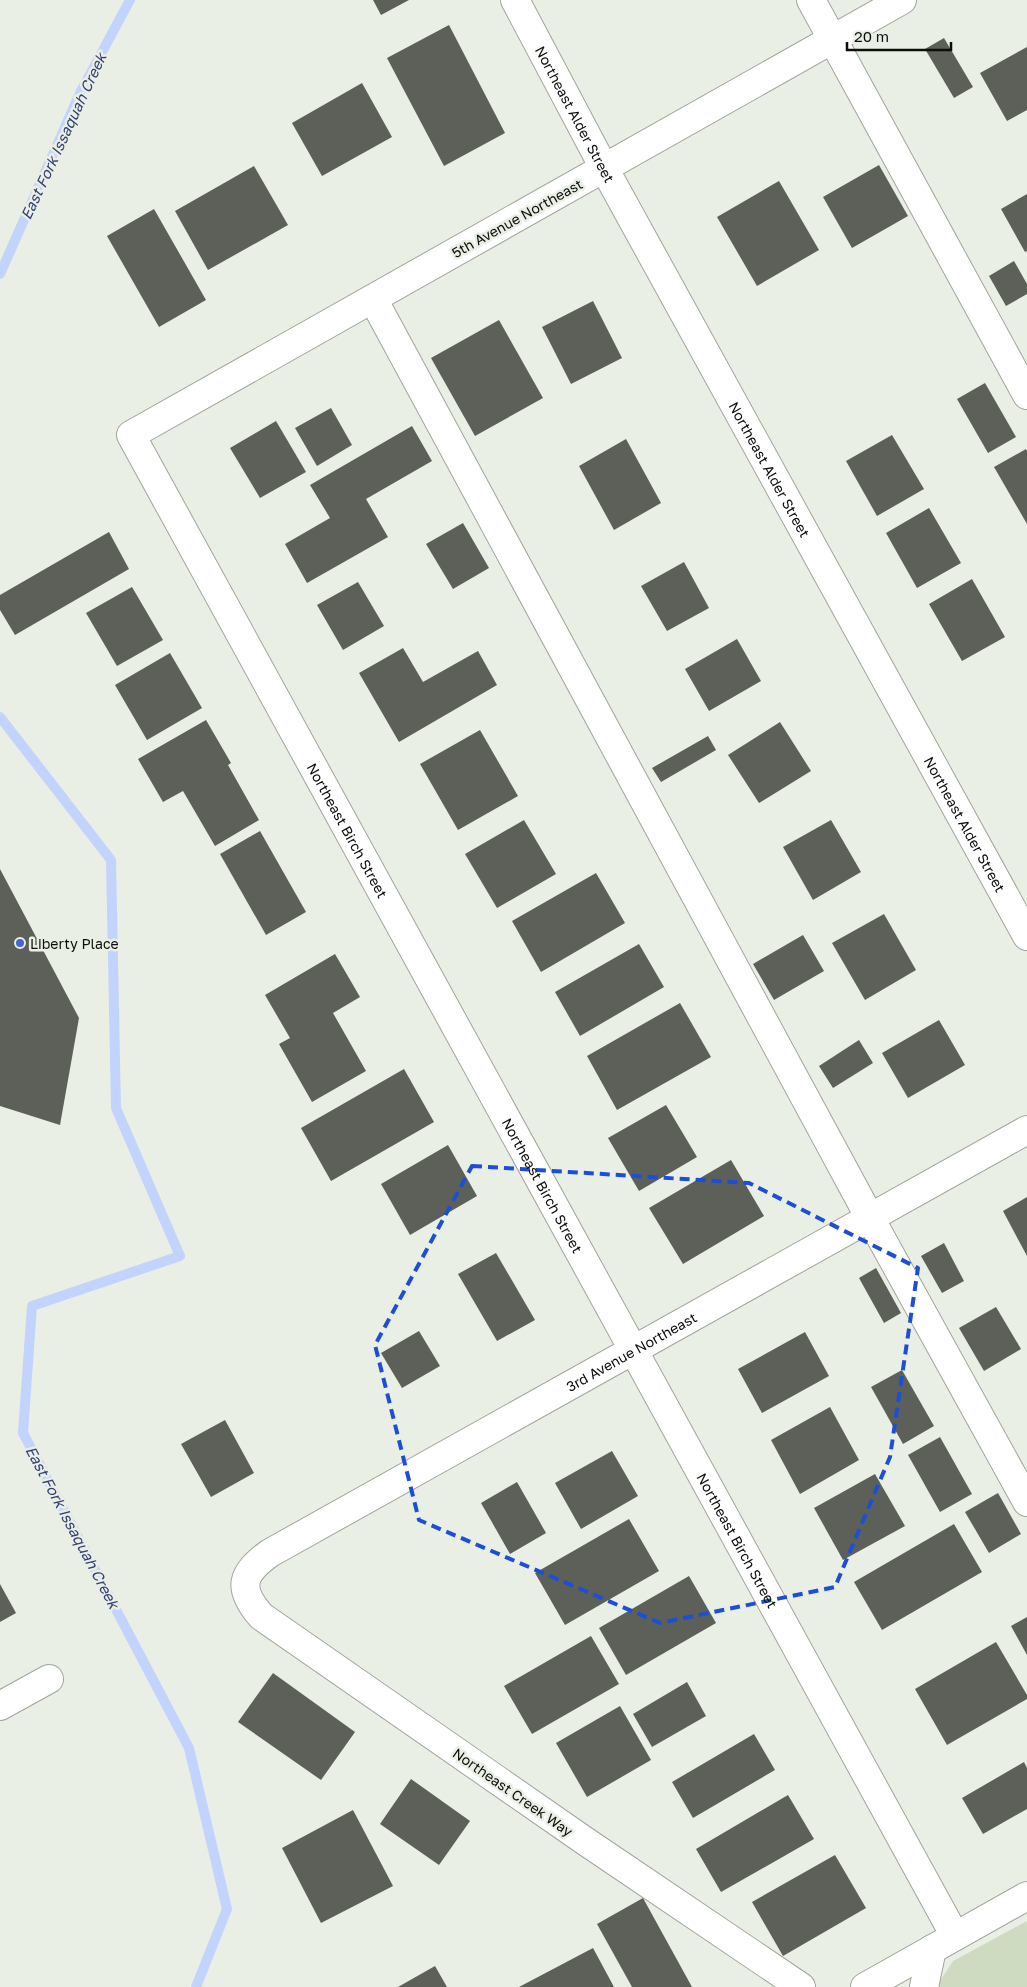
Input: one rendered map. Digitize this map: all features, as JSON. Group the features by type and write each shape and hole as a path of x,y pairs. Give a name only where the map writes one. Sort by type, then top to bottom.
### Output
{"street":[{"name":"Northeast Alder Street","path":"514,0 604,168 1027,936"},
{"path":"810,0 1027,395"},
{"name":"5th Avenue Northeast","path":"131,435 902,0"},
{"path":"373,299 870,1218 1027,1502"},
{"name":"Northeast Birch Street","path":"131,435 632,1350 944,1942"},
{"name":"3rd Avenue Northeast","path":"245,1581 252,1566 270,1553 1027,1130"},
{"name":"Northeast Creek Way","path":"245,1581 248,1601 260,1616 585,1841 801,1987"},
{"path":"0,1706 49,1679"},
{"path":"865,1987 1027,1896"},
{"path":"924,1987 944,1942"}],"highlighted area":[{"path":"472,1166 749,1183 918,1268 890,1457 835,1587 660,1623 419,1520 375,1345"}],"green space":[{"path":"1027,1921 1027,1987 936,1987 953,1961"}],"building":[{"path":"373,0 409,0 381,15"},
{"path":"449,25 505,133 444,166 387,58"},
{"path":"944,38 973,87 954,98 925,49"},
{"path":"1027,47 1027,110 1007,121 980,73"},
{"path":"362,83 392,137 322,176 292,123"},
{"path":"879,165 908,216 852,248 823,197"},
{"path":"254,166 288,225 208,270 175,211"},
{"path":"779,181 819,250 757,286 717,217"},
{"path":"1027,194 1027,251 1025,252 1001,209"},
{"path":"154,209 206,300 159,327 107,236"},
{"path":"1014,261 1027,284 1027,294 1006,306 989,276"},
{"path":"593,301 622,358 571,384 542,327"},
{"path":"499,320 543,398 475,436 431,358"},
{"path":"985,383 1016,437 988,453 957,399"},
{"path":"331,408 352,445 317,466 295,428"},
{"path":"276,421 306,472 260,498 230,448"},
{"path":"412,426 432,461 366,499 388,537 307,583 285,544 330,518 310,485"},
{"path":"892,435 924,489 877,516 846,461"},
{"path":"626,439 661,503 614,530 579,466"},
{"path":"1026,449 1027,451 1027,524 994,467"},
{"path":"929,508 961,563 917,588 886,533"},
{"path":"463,523 489,568 453,589 426,544"},
{"path":"109,532 129,569 15,635 0,610 0,595"},
{"path":"684,562 709,608 667,631 641,586"},
{"path":"972,579 1005,637 962,661 929,604"},
{"path":"358,582 384,626 343,650 317,605"},
{"path":"132,587 163,640 117,666 86,613"},
{"path":"737,639 761,681 709,711 685,669"},
{"path":"403,648 423,682 478,651 497,685 399,742 359,673"},
{"path":"170,653 202,708 147,740 115,685"},
{"path":"206,720 231,763 228,765 259,820 215,846 183,791 163,802 138,759"},
{"path":"780,722 811,771 759,803 728,755"},
{"path":"480,730 518,796 458,830 420,764"},
{"path":"708,736 716,750 661,782 652,768"},
{"path":"524,820 556,874 497,908 465,854"},
{"path":"831,820 861,872 813,900 783,847"},
{"path":"260,831 306,912 266,935 220,854"},
{"name":"Liberty Place","path":"0,869 79,1018 60,1125 0,1106"},
{"path":"596,873 625,923 541,972 512,921"},
{"path":"884,914 916,970 865,1000 832,943"},
{"path":"803,935 824,971 774,1000 753,964"},
{"path":"639,944 664,987 580,1036 555,992"},
{"path":"335,954 360,997 333,1013 366,1071 312,1102 279,1044 290,1038 265,995"},
{"path":"680,1003 711,1057 617,1110 587,1056"},
{"path":"939,1020 965,1065 908,1098 882,1053"},
{"path":"859,1040 873,1063 833,1088 819,1066"},
{"path":"404,1069 434,1122 331,1181 301,1128"},
{"path":"666,1105 697,1157 639,1191 608,1138"},
{"path":"448,1145 477,1196 410,1235 381,1184"},
{"path":"731,1160 764,1216 683,1264 649,1208"},
{"path":"1027,1197 1027,1256 1003,1211"},
{"path":"944,1243 964,1281 942,1293 921,1256"},
{"path":"496,1253 535,1320 497,1341 458,1274"},
{"path":"876,1268 901,1313 884,1323 859,1278"},
{"path":"996,1307 1021,1349 984,1371 959,1328"},
{"path":"419,1331 440,1366 402,1388 381,1353"},
{"path":"805,1332 829,1376 762,1413 738,1369"},
{"path":"902,1370 934,1426 903,1444 871,1387"},
{"path":"830,1407 859,1460 800,1494 771,1440"},
{"path":"225,1420 254,1473 211,1497 181,1444"},
{"path":"940,1437 972,1494 940,1512 908,1455"},
{"path":"612,1451 638,1496 581,1529 555,1483"},
{"path":"875,1474 905,1526 843,1560 814,1508"},
{"path":"517,1482 546,1533 510,1554 481,1503"},
{"path":"998,1493 1021,1534 989,1553 965,1512"},
{"path":"629,1519 659,1571 565,1625 535,1573"},
{"path":"954,1524 982,1572 882,1630 854,1582"},
{"path":"689,1576 716,1623 626,1675 599,1628"},
{"path":"0,1584 16,1613 0,1622"},
{"path":"1027,1617 1027,1655 1011,1626"},
{"path":"591,1636 619,1684 532,1734 504,1686"},
{"path":"996,1642 1027,1695 1027,1699 947,1745 915,1689"},
{"path":"273,1673 355,1732 321,1780 238,1722"},
{"path":"687,1682 706,1716 652,1747 633,1714"},
{"path":"620,1706 651,1760 587,1797 556,1743"},
{"path":"754,1734 775,1770 693,1818 672,1782"},
{"path":"1024,1762 1027,1768 1027,1809 983,1834 962,1798"},
{"path":"411,1779 470,1821 439,1865 380,1824"},
{"path":"788,1795 814,1839 721,1892 696,1849"},
{"path":"353,1810 393,1886 321,1923 282,1848"},
{"path":"835,1855 866,1908 783,1956 752,1902"},
{"path":"643,1898 692,1987 632,1987 597,1924"},
{"path":"593,1948 614,1987 519,1987"},
{"path":"435,1966 447,1987 398,1987"}],"waterway":[{"name":"East Fork Issaquah Creek","path":"0,274 81,91 130,0"},
{"name":"East Fork Issaquah Creek","path":"0,717 111,860 116,1108 180,1256 32,1306 23,1433 189,1748 227,1909 196,1987"}],"place":[{"name":"Liberty Place","path":"20,943"}]}
